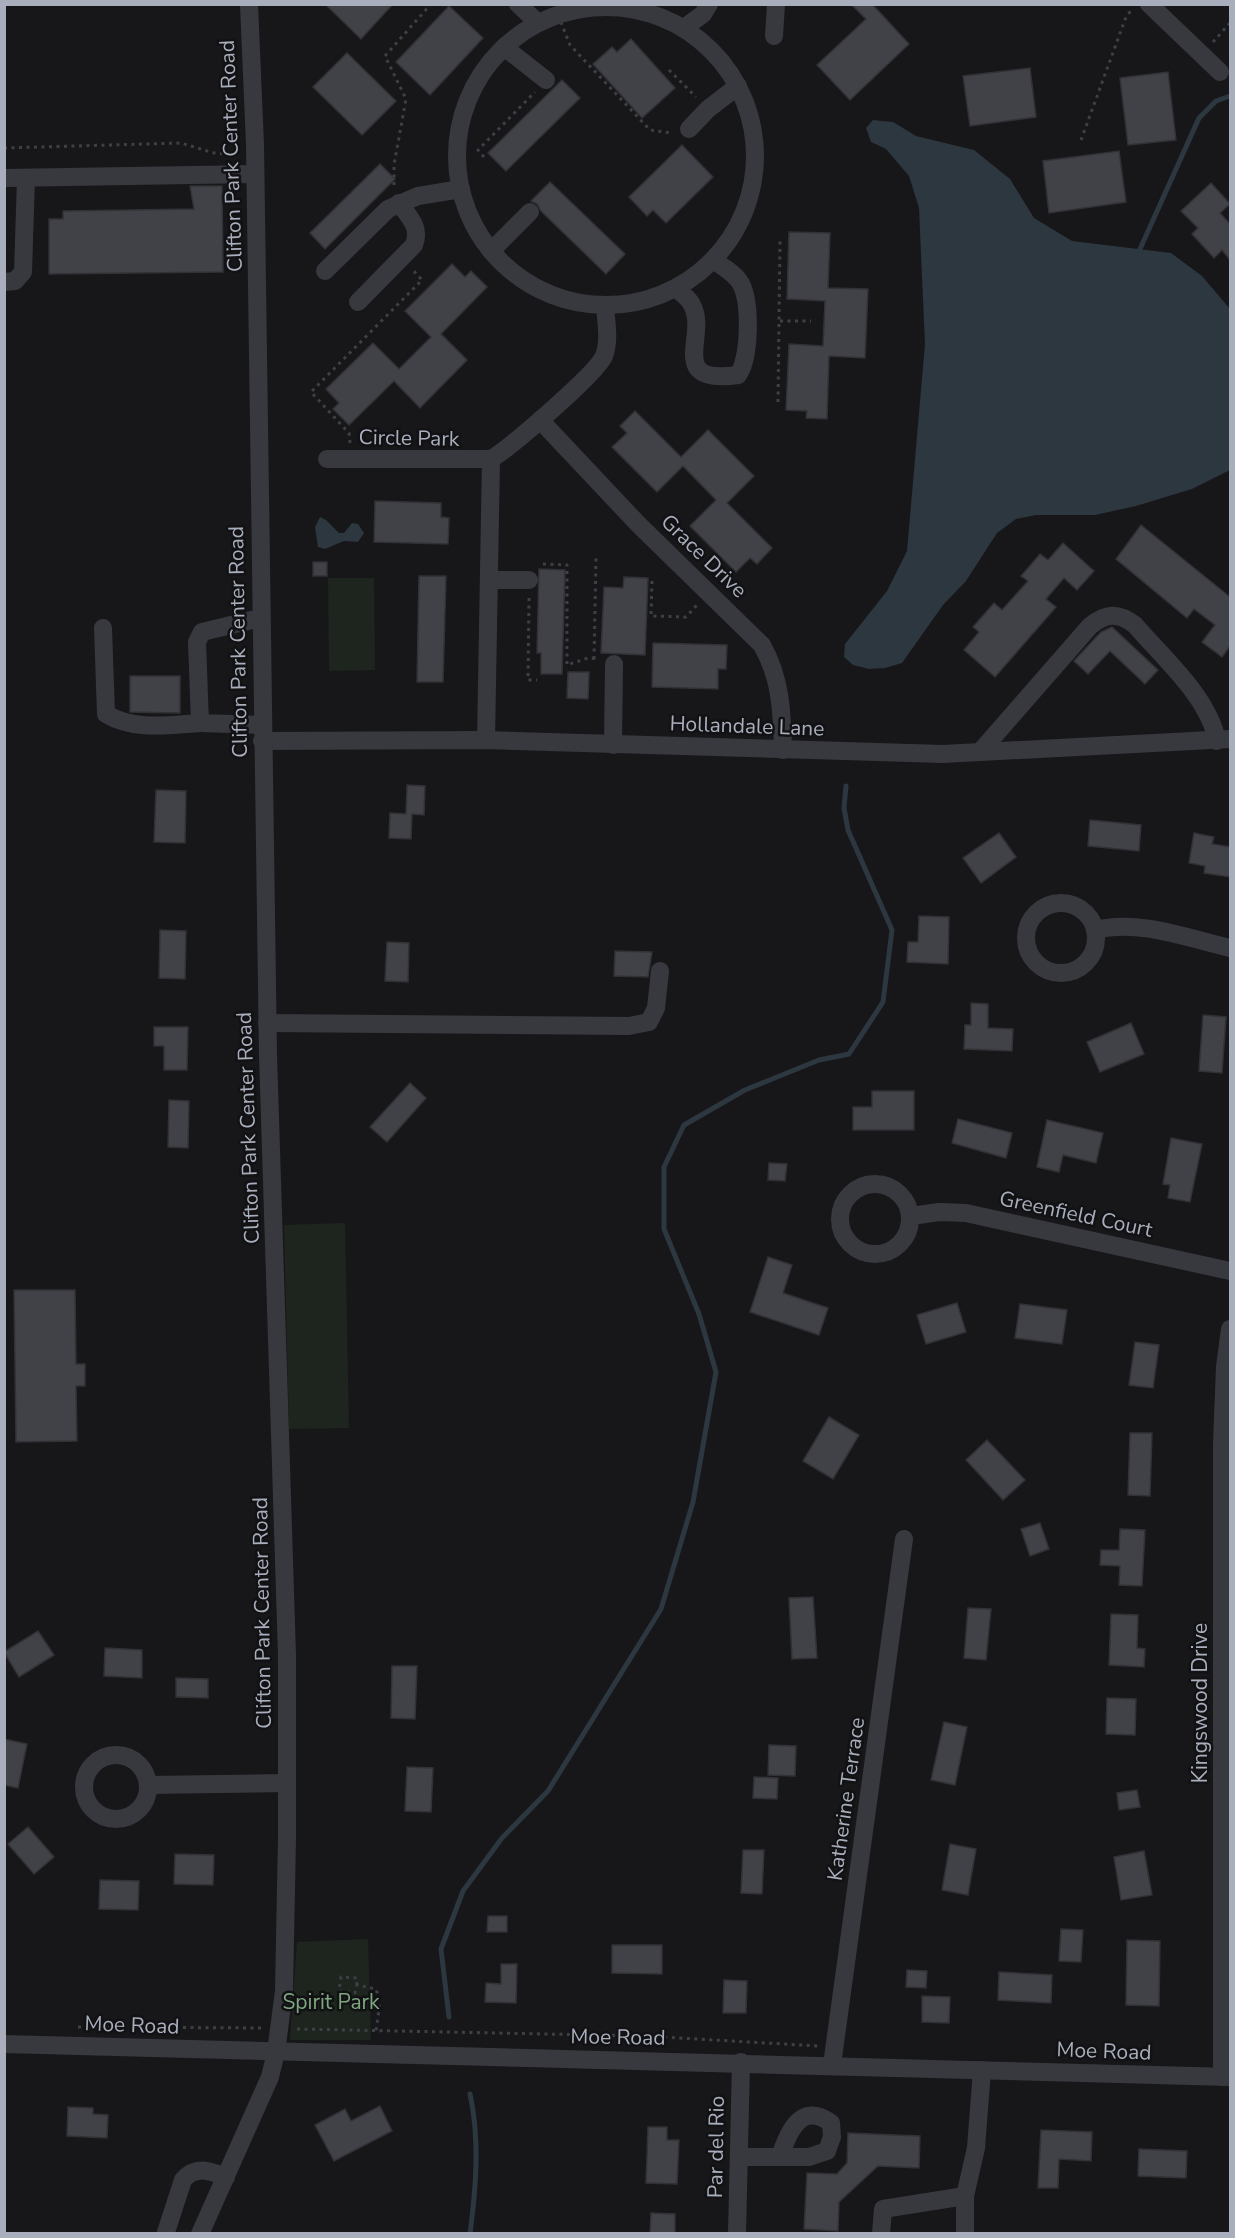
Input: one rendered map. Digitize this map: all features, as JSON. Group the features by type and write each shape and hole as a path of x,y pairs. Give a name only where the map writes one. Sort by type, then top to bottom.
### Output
{"street":[{"name":"Clifton Park Center Road","path":"202,2228 257,2110 276,2052 284,1991 287,1655 267,1023 255,174 249,4"},
{"path":"518,4 538,23"},
{"path":"684,28 703,14 709,4"},
{"path":"774,36 776,4"},
{"path":"1149,4 1221,72"},
{"path":"580,6 647,9 684,28 706,44 724,63 738,86 748,111 754,137 754,172 743,216 730,239 714,260 676,288 630,304 579,303 554,296 531,285 510,270 491,251 468,211 461,189 458,164 459,138 464,112 478,81 504,47 538,23 580,6"},
{"path":"504,47 546,80"},
{"path":"689,129 708,109 738,86"},
{"path":"4,178 255,174"},
{"path":"4,282 15,281 21,277 25,264 26,178"},
{"path":"393,197 418,196 461,189"},
{"path":"358,302 402,259 414,245 418,235 416,226 393,197"},
{"path":"326,271 388,209 393,197"},
{"path":"491,251 530,212"},
{"path":"676,288 693,305 696,316 693,354 696,366 703,372 727,377 738,375 744,367 747,350 747,303 742,285 730,271 714,260"},
{"path":"486,740 491,459 540,420 599,365 607,339 606,305"},
{"name":"Grace Drive","path":"540,420 638,524 762,645 774,667 781,700 783,750"},
{"name":"Circle Park","path":"327,459 491,459"},
{"path":"490,580 529,580"},
{"path":"980,752 1090,626 1102,616 1111,615 1125,617 1135,624 1206,708 1224,740"},
{"path":"200,723 197,642 202,632 260,618"},
{"name":"Hollandale Lane","path":"103,628 106,714 118,722 133,725 200,723 262,733 943,754 1224,740"},
{"path":"613,744 614,664"},
{"path":"1095,930 1116,925 1143,928 1230,948"},
{"path":"267,1023 629,1026 649,1022 654,1016 660,971"},
{"name":"Greenfield Court","path":"911,1216 939,1212 966,1213 1230,1271"},
{"name":"Kingswood Drive","path":"1226,2077 1222,1443 1225,1367 1230,1329"},
{"name":"Katherine Terrace","path":"832,2065 904,1539"},
{"path":"148,1785 287,1783"},
{"name":"Moe Road","path":"4,2044 741,2062 1226,2077"},
{"name":"Par del Rio","path":"737,2234 741,2062"},
{"path":"966,2234 965,2196 976,2148 982,2070"},
{"path":"739,2157 780,2157"},
{"path":"166,2232 176,2210 183,2181 189,2174 206,2170 226,2178"},
{"path":"881,2234 883,2209 965,2196"},
{"path":"176,2210 202,2228"}],"path":[{"path":"393,197 394,165 406,99 385,56 431,4"},
{"path":"1081,140 1126,17 1136,4"},
{"path":"558,15 570,45 650,130 683,134 689,129"},
{"path":"1202,54 1230,24"},
{"path":"669,70 708,109"},
{"path":"484,157 478,150 546,80"},
{"path":"4,148 182,143 214,153 229,154 230,174"},
{"path":"778,402 780,240"},
{"path":"351,460 349,433 311,392 422,280 402,259"},
{"path":"780,321 811,321"},
{"path":"594,658 596,557"},
{"path":"543,564 567,565 567,665 594,658 614,664"},
{"path":"529,580 528,680 537,680"},
{"path":"652,581 651,616 686,617 709,593"},
{"path":"343,1976 357,1977 357,1985 355,1993 339,1991 343,1976"},
{"path":"357,1985 376,1989 379,1994 376,2031"},
{"path":"75,2027 279,2028 645,2036 834,2046"}],"green space":[{"path":"328,578 374,578 375,670 329,671"},
{"path":"345,1223 349,1428 289,1429 284,1225"},
{"name":"Spirit Park","path":"368,1939 371,2040 290,2040 297,1942"}],"shaded area":[{"path":"873,120 893,122 916,136 974,150 1010,179 1034,218 1072,241 1171,253 1202,276 1230,309 1230,470 1192,489 1136,506 1095,515 1036,515 1016,519 997,533 966,581 943,605 902,663 885,668 869,669 853,665 844,657 845,644 887,591 907,551 925,344 919,208 909,176 886,149 871,142 866,128"},
{"path":"320,517 339,533 344,533 352,523 358,524 364,533 358,542 344,541 325,549 318,547 315,527"}],"building":[{"path":"325,4 393,4 361,39"},
{"path":"851,4 872,4 909,44 850,100 817,65 866,19"},
{"path":"449,6 483,38 430,95 396,62"},
{"path":"631,39 675,88 642,118 593,64 612,47 617,52"},
{"path":"347,53 396,101 362,135 313,87"},
{"path":"1030,68 1036,117 970,126 963,76"},
{"path":"1168,72 1176,140 1128,145 1120,78"},
{"path":"562,80 580,98 506,171 488,153"},
{"path":"682,145 713,177 666,223 653,210 647,216 629,197"},
{"path":"1119,151 1126,202 1049,213 1043,161"},
{"path":"380,164 395,179 325,249 310,233"},
{"path":"550,182 625,254 606,274 541,211 537,204 531,201"},
{"path":"1211,183 1230,204 1220,213 1230,224 1230,260 1222,250 1214,258 1192,234 1198,228 1181,211"},
{"path":"190,186 222,186 223,272 49,274 49,219 63,219 63,211 194,209"},
{"path":"789,232 830,233 828,288 868,289 865,358 829,356 827,419 806,418 807,411 786,410 789,344 823,346 825,301 787,299"},
{"path":"452,264 465,277 471,271 487,287 441,334 467,360 420,408 394,381 349,425 333,409 339,403 326,389 373,343 399,369 431,337 405,311"},
{"path":"635,411 681,457 708,430 754,476 727,503 772,548 757,564 750,558 736,572 690,526 716,500 683,466 657,492 612,447 627,433 620,426"},
{"path":"375,501 441,503 441,517 449,518 448,544 374,542"},
{"path":"1141,525 1230,597 1230,646 1222,657 1202,642 1215,625 1194,609 1187,618 1116,559"},
{"path":"1063,543 1094,571 1077,590 1064,578 1046,599 1056,607 995,677 964,650 979,632 973,627 994,603 1002,610 1028,581 1021,576 1040,554 1048,560"},
{"path":"313,562 327,562 327,576 313,576"},
{"path":"539,569 565,570 562,674 541,674 541,653 537,653"},
{"path":"419,576 446,576 443,682 417,682"},
{"path":"624,577 648,578 645,655 601,653 604,587 623,588"},
{"path":"1112,627 1158,670 1145,684 1110,651 1088,674 1074,661 1101,632"},
{"path":"653,643 727,645 726,669 718,669 718,689 652,687"},
{"path":"568,672 589,672 588,699 567,698"},
{"path":"130,676 180,676 180,713 130,712"},
{"path":"407,785 425,786 424,815 412,814 411,839 389,838 390,813 406,814"},
{"path":"156,790 186,791 185,843 154,842"},
{"path":"1090,820 1141,825 1139,851 1088,846"},
{"path":"999,833 1016,857 981,883 963,858"},
{"path":"1194,833 1214,837 1212,844 1230,847 1230,877 1204,873 1205,866 1189,863"},
{"path":"919,916 949,917 948,964 907,962 908,942 918,942"},
{"path":"160,930 186,931 185,979 159,978"},
{"path":"387,942 409,943 408,982 385,981"},
{"path":"615,951 652,952 648,977 614,976"},
{"path":"971,1003 988,1004 988,1028 1013,1029 1012,1051 964,1049 965,1025 971,1025"},
{"path":"1203,1015 1226,1017 1222,1073 1199,1071"},
{"path":"1131,1023 1144,1054 1100,1072 1087,1042"},
{"path":"154,1027 188,1027 187,1070 164,1070 164,1046 154,1046"},
{"path":"410,1083 426,1098 387,1142 370,1127"},
{"path":"872,1091 914,1091 914,1130 853,1130 853,1107 872,1107"},
{"path":"169,1100 189,1101 188,1148 168,1147"},
{"path":"958,1119 1012,1133 1006,1158 952,1143"},
{"path":"1047,1120 1103,1133 1096,1163 1063,1155 1059,1172 1037,1167"},
{"path":"1171,1138 1202,1144 1190,1202 1168,1198 1170,1185 1163,1184"},
{"path":"769,1163 787,1164 785,1181 768,1180"},
{"path":"768,1257 792,1265 783,1293 828,1308 819,1335 750,1312"},
{"path":"14,1290 75,1290 76,1364 85,1364 85,1386 76,1386 77,1441 16,1442"},
{"path":"957,1303 966,1332 926,1344 917,1315"},
{"path":"1020,1304 1067,1310 1062,1344 1015,1338"},
{"path":"1135,1342 1159,1345 1153,1388 1129,1385"},
{"path":"829,1417 859,1435 833,1479 803,1461"},
{"path":"1130,1433 1152,1433 1150,1496 1128,1495"},
{"path":"987,1440 1025,1480 1003,1500 966,1460"},
{"path":"1040,1523 1049,1549 1030,1556 1021,1529"},
{"path":"1120,1529 1145,1530 1142,1586 1119,1585 1120,1566 1100,1565 1101,1550 1119,1550"},
{"path":"813,1597 817,1658 792,1659 789,1598"},
{"path":"968,1608 991,1609 986,1660 964,1658"},
{"path":"1111,1614 1138,1615 1137,1648 1145,1649 1144,1667 1109,1665"},
{"path":"38,1631 54,1655 19,1677 4,1652"},
{"path":"105,1648 142,1650 142,1678 104,1676"},
{"path":"392,1666 417,1666 415,1719 391,1718"},
{"path":"176,1678 208,1679 208,1698 176,1697"},
{"path":"1107,1698 1136,1699 1135,1735 1106,1734"},
{"path":"944,1722 967,1727 955,1785 931,1780"},
{"path":"4,1739 27,1744 18,1788 4,1785"},
{"path":"769,1745 796,1746 795,1776 768,1775"},
{"path":"407,1767 433,1768 431,1812 405,1811"},
{"path":"754,1777 778,1778 777,1799 753,1798"},
{"path":"1137,1790 1140,1807 1119,1810 1117,1793"},
{"path":"28,1827 54,1857 34,1874 8,1844"},
{"path":"950,1844 976,1849 968,1895 942,1890"},
{"path":"743,1850 764,1850 762,1894 741,1893"},
{"path":"1144,1851 1152,1895 1121,1900 1114,1857"},
{"path":"175,1854 214,1855 213,1885 174,1884"},
{"path":"100,1880 139,1881 138,1910 99,1909"},
{"path":"488,1916 507,1916 507,1932 487,1932"},
{"path":"1061,1929 1083,1930 1081,1962 1059,1961"},
{"path":"1127,1940 1160,1941 1159,2006 1126,2005"},
{"path":"612,1945 662,1945 662,1974 612,1973"},
{"path":"501,1964 517,1964 516,2003 485,2002 486,1983 501,1984"},
{"path":"907,1970 927,1971 926,1988 906,1987"},
{"path":"999,1972 1052,1975 1051,2003 998,2000"},
{"path":"724,1980 747,1981 746,2013 723,2013"},
{"path":"922,1996 950,1997 949,2023 922,2022"},
{"path":"380,2106 392,2131 334,2161 315,2125 345,2109 351,2121"},
{"path":"68,2107 93,2108 93,2114 108,2115 107,2138 67,2136"},
{"path":"648,2127 667,2127 667,2140 679,2140 677,2184 646,2183"},
{"path":"1041,2130 1092,2132 1091,2161 1059,2159 1058,2188 1038,2188"},
{"path":"848,2133 920,2136 919,2168 878,2166 839,2202 838,2231 804,2229 807,2173 837,2174 847,2163"},
{"path":"1139,2149 1187,2151 1186,2178 1138,2176"},
{"path":"651,2213 675,2214 675,2234 650,2234"}],"waterway":[{"path":"1140,249 1199,118 1216,101 1230,96"},
{"path":"449,2017 441,1949 463,1891 502,1838 548,1791 661,1609 693,1502 716,1372 699,1314 664,1229 664,1167 684,1125 745,1090 819,1060 849,1054 883,1002 892,930 848,830 844,808 846,786"},
{"path":"470,2094 475,2128 476,2164 470,2234"}]}
